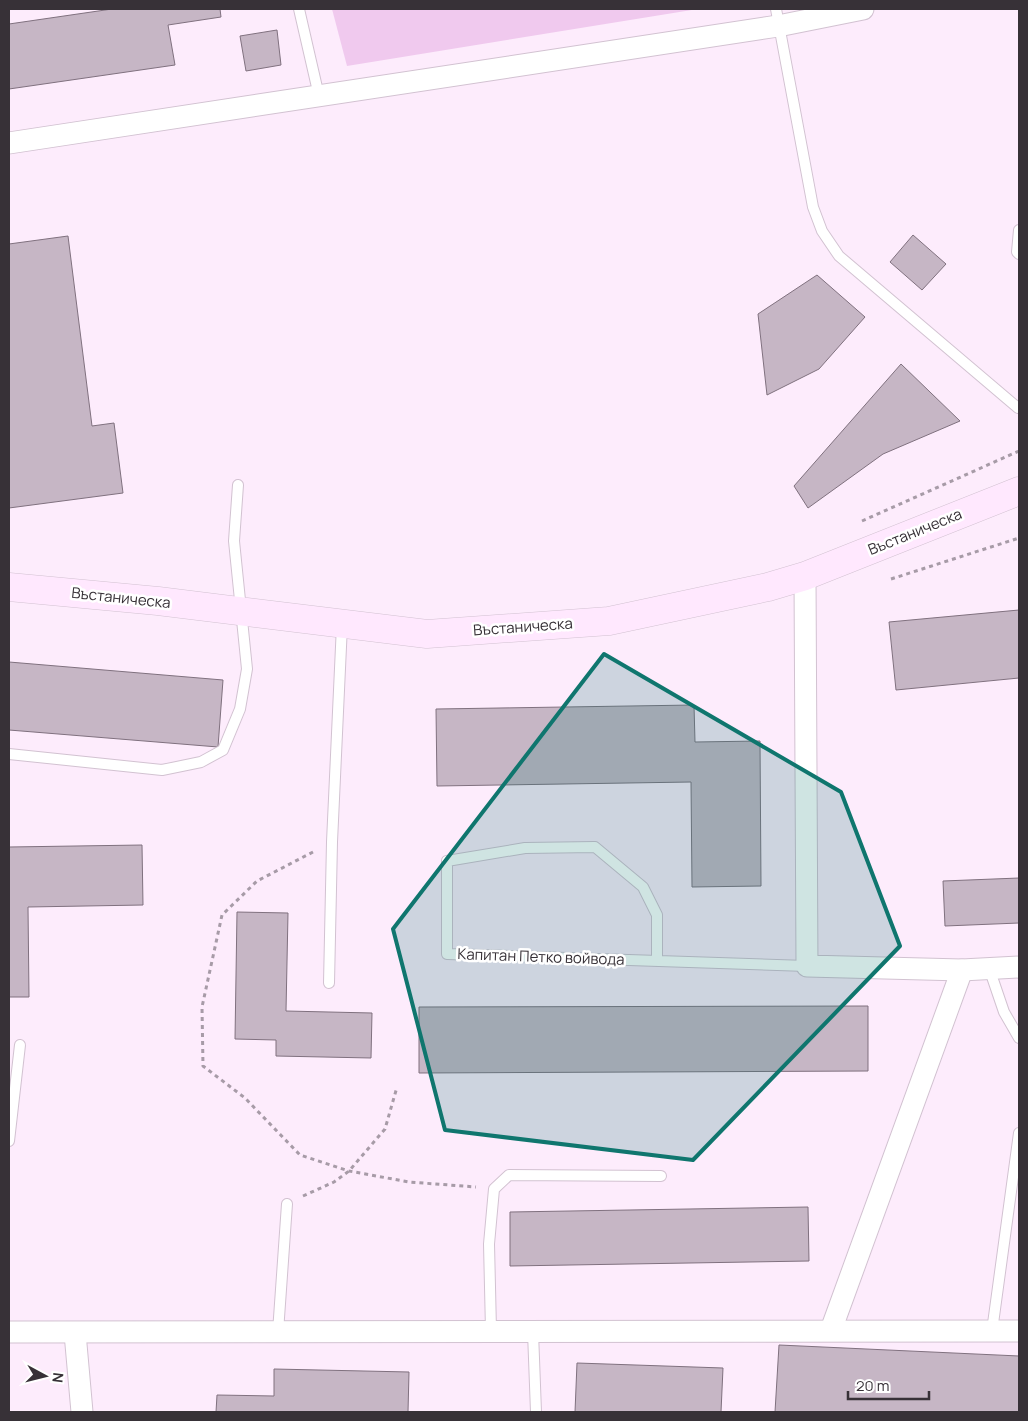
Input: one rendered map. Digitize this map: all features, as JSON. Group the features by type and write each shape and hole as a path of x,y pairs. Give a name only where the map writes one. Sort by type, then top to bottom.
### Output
{"main road":[{"name":"Въстаническа","path":"9,587 240,611 427,634 609,621 768,587 805,576 1019,490"}],"street":[{"path":"9,143 319,96 777,17 863,9"},
{"path":"805,576 807,966"},
{"name":"Капитан Петко войвода","path":"807,966 962,970 1019,967"},
{"path":"831,1330 962,970"},
{"path":"9,1332 491,1330 533,1332 1019,1331"},
{"path":"75,1333 82,1412"}],"lane":[{"path":"299,9 319,96"},
{"path":"777,17 813,207 822,230 839,256 1018,408"},
{"path":"1019,230 1017,252 1019,254"},
{"path":"9,754 162,770 201,762 223,750 240,709 247,669 234,541 238,485"},
{"path":"329,983 332,842 342,625"},
{"name":"Капитан Петко войвода","path":"657,961 657,915 643,888 595,847 525,848 447,861 447,954 657,961 807,966"},
{"path":"989,968 1004,1012 1019,1038"},
{"path":"9,1141 20,1045"},
{"path":"992,1331 1019,1133"},
{"path":"491,1330 489,1244 494,1189 510,1175 661,1176"},
{"path":"278,1332 287,1204"},
{"path":"533,1332 536,1412"}],"path":[{"path":"855,524 1019,451"},
{"path":"891,579 1019,538"},
{"path":"332,842 257,881 222,915 202,1007 203,1066 245,1098 300,1155 349,1171 410,1182 494,1189"},
{"path":"287,1204 334,1182 349,1171 385,1129 398,1087"}],"highlighted area":[{"path":"604,654 841,792 900,946 693,1160 445,1130 393,929"}],"shaded area":[{"path":"332,9 698,9 347,66"}],"building":[{"path":"112,9 220,9 221,17 168,25 175,65 9,89 9,24"},
{"path":"277,30 281,65 246,71 240,36"},
{"path":"913,235 946,264 922,290 890,262"},
{"path":"68,236 92,426 114,423 123,493 9,508 9,244"},
{"path":"817,275 865,317 819,369 767,395 758,314"},
{"path":"901,364 960,421 883,454 808,508 794,486"},
{"path":"1019,610 1019,678 896,690 889,622"},
{"path":"9,662 223,680 218,747 9,730"},
{"path":"694,705 695,742 760,741 761,886 692,887 691,782 437,786 436,709"},
{"path":"142,845 143,905 28,907 29,997 9,997 9,847"},
{"path":"1019,878 1019,923 945,926 943,881"},
{"path":"237,912 288,913 286,1011 372,1013 371,1058 276,1056 276,1040 235,1039"},
{"path":"868,1006 868,1071 419,1073 419,1007"},
{"path":"808,1207 809,1261 510,1266 510,1212"},
{"path":"779,1345 1019,1356 1019,1412 775,1412"},
{"path":"577,1363 723,1368 721,1412 575,1412"},
{"path":"274,1369 409,1372 408,1412 216,1412 217,1395 274,1396"}]}
